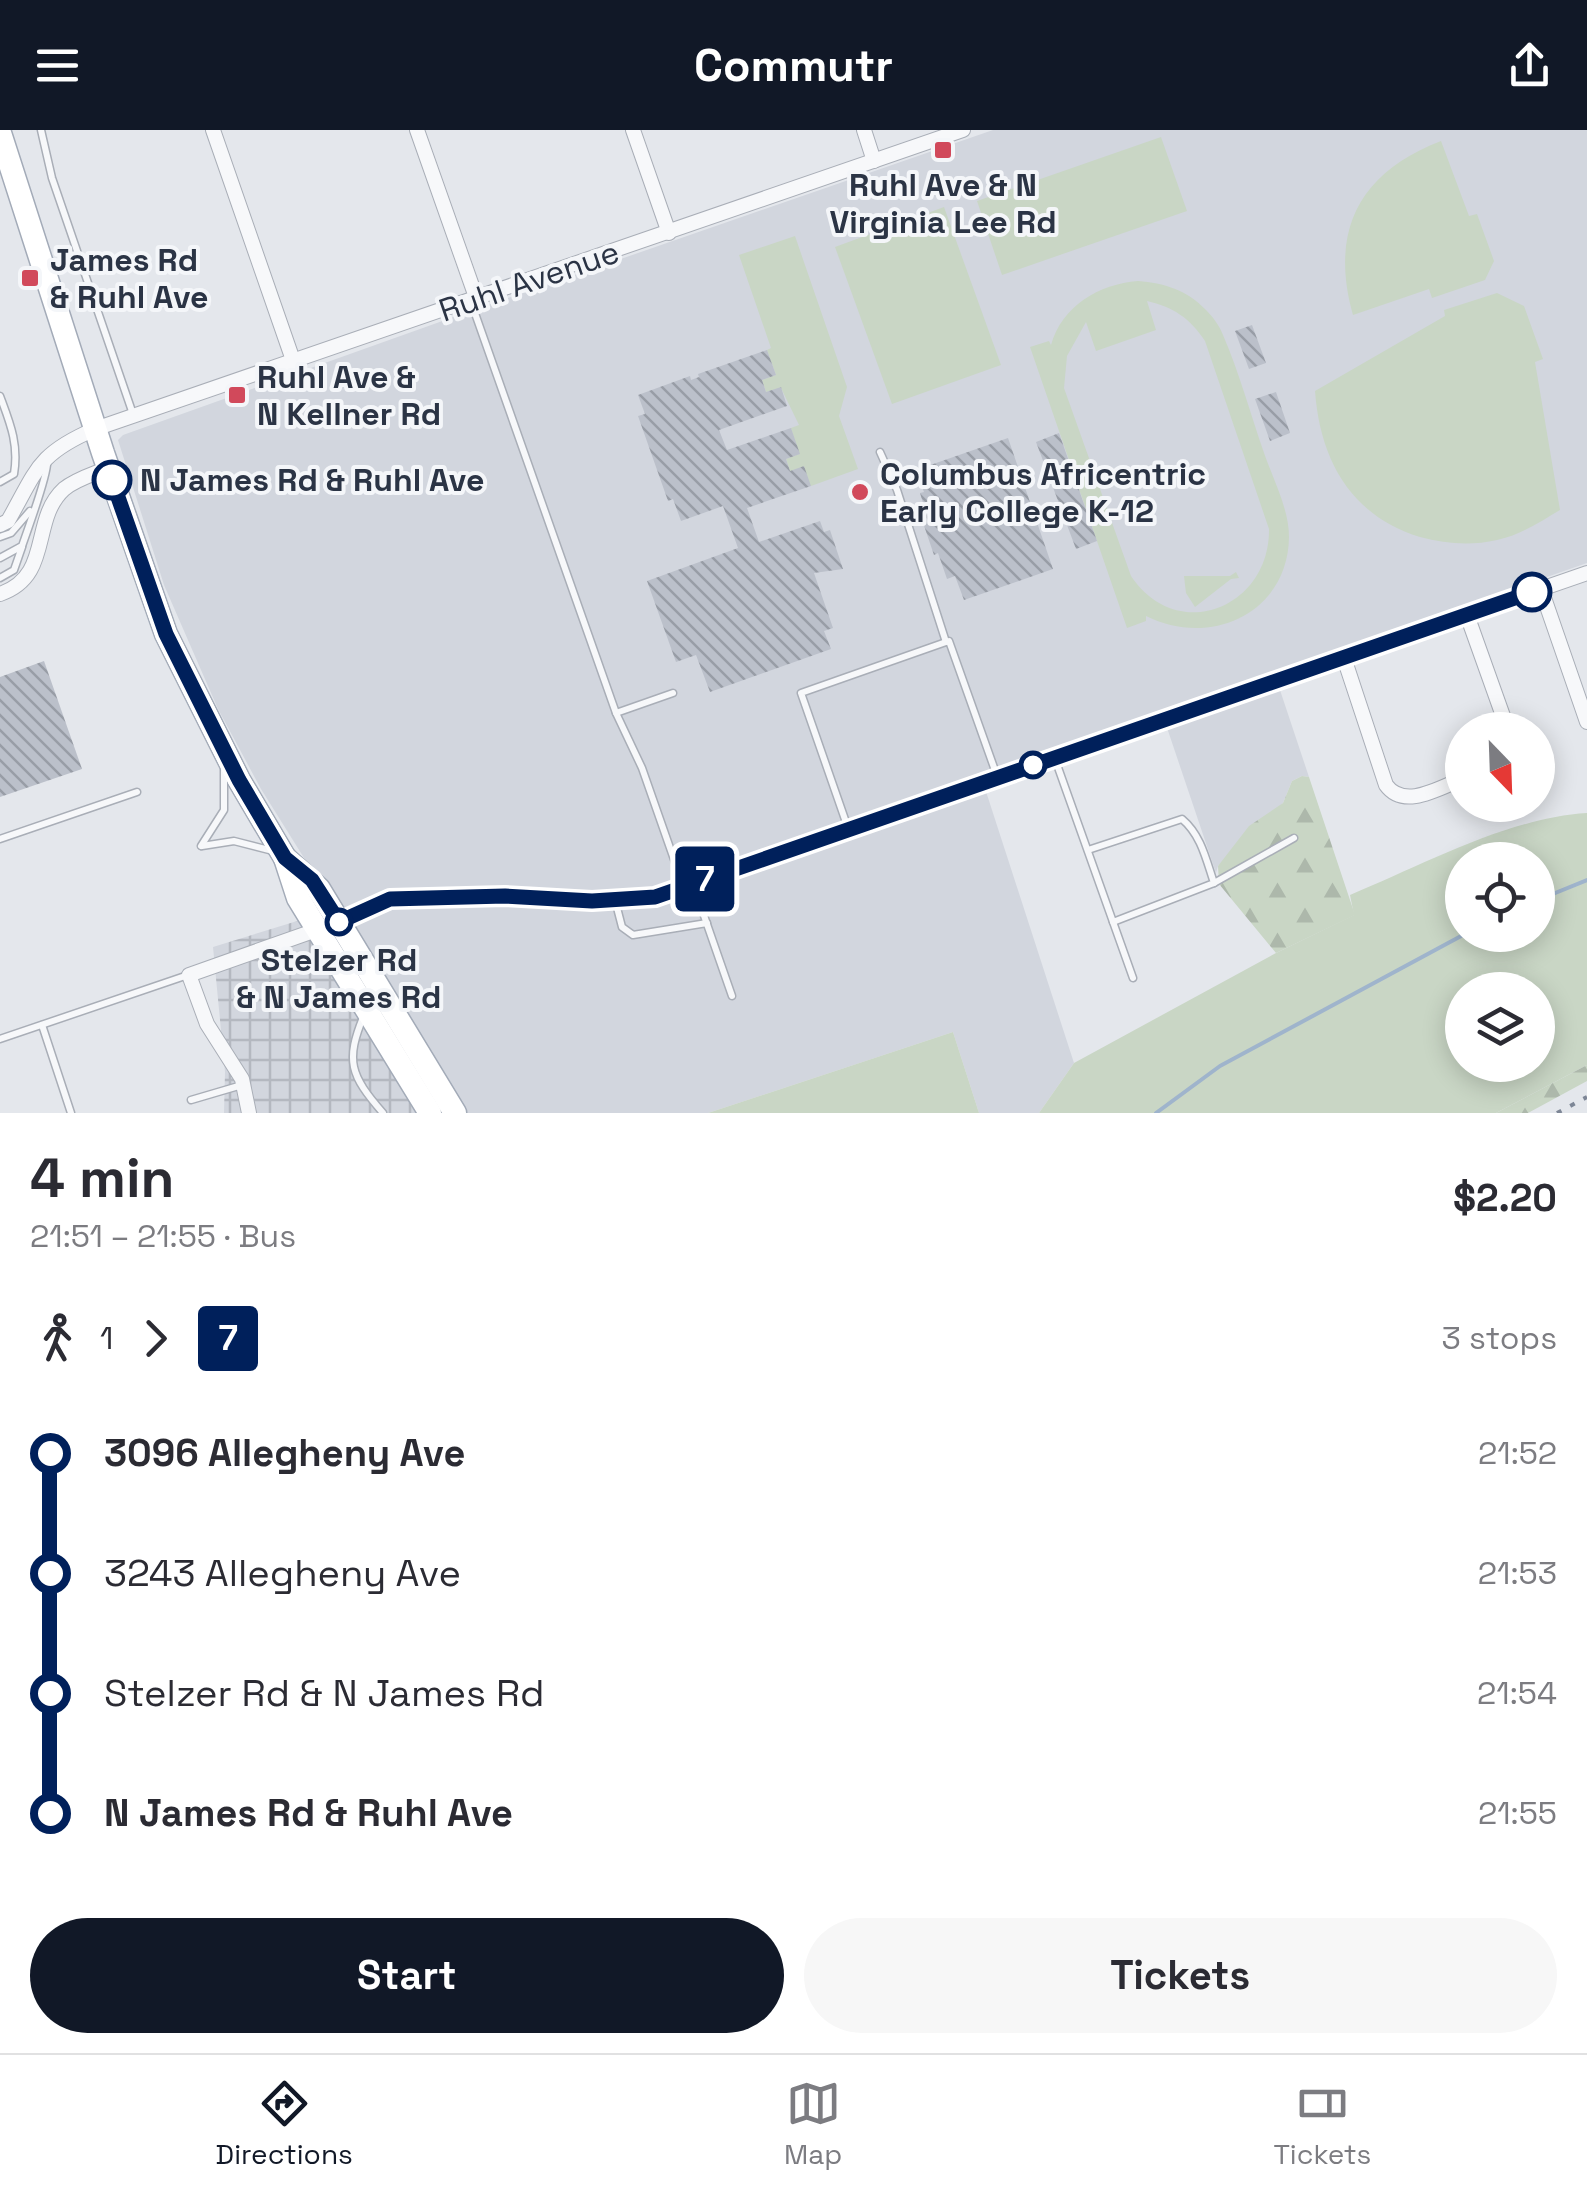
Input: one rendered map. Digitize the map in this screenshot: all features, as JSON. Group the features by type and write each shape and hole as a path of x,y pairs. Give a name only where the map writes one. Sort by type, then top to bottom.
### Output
{"main road":[{"path":"0,133 95,430 166,634 225,753 283,855 292,886 328,926 455,1113"},
{"path":"328,926 367,1009 430,1113"}],"street":[{"path":"213,130 294,363"},
{"path":"417,130 474,301"},
{"path":"632,130 668,233"},
{"path":"864,130 874,161"},
{"name":"Ruhl Avenue","path":"46,456 61,444 95,430 963,130"},
{"path":"0,524 8,521 46,456"},
{"path":"0,594 31,573 51,506 62,491 108,468"},
{"path":"248,1113 243,1084 230,1057 206,1024 189,975 328,926 390,899 655,897 1587,573"},
{"path":"1541,589 1587,722"},
{"path":"1468,614 1502,712"},
{"path":"1344,658 1386,785 1393,794 1404,798 1417,796 1445,785"}],"lane":[{"path":"41,130 52,178 134,418"},
{"path":"474,301 616,713 707,924 732,996"},
{"path":"0,396 16,441 17,456 14,474 0,482"},
{"path":"880,452 910,525 946,642"},
{"path":"0,578 14,570 33,506 49,471 46,456"},
{"path":"0,537 11,532 33,506"},
{"path":"0,558 22,546"},
{"path":"848,828 801,692 949,640 997,778"},
{"path":"616,713 673,693"},
{"path":"225,753 224,810 201,846 234,841 283,855"},
{"path":"1055,758 1133,978"},
{"path":"0,839 137,792"},
{"path":"1088,850 1182,819 1195,830 1214,882"},
{"path":"1113,922 1214,882 1294,838"},
{"path":"615,900 622,927 633,935 707,924"},
{"path":"0,1039 189,975"},
{"path":"367,1009 352,1044 350,1062 364,1092 382,1113"},
{"path":"42,1026 71,1113"},
{"path":"191,1100 243,1084"}],"shaded area":[{"name":"Columbus Africentric Early College K-12","path":"993,130 1587,130 1587,563 1274,672 1309,777 1292,781 1283,803 1218,866 1216,873 1161,710 980,773 1074,1063 1039,1113 979,1113 953,1032 708,1113 443,1113 334,906 261,789 218,709 164,585 118,440 462,314"},
{"path":"320,914 443,1113 224,1113 225,1072 213,947"}],"green space":[{"path":"1161,137 1187,211 1002,275 977,201"},
{"path":"1441,141 1469,216 1477,214 1494,261 1485,280 1432,298 1429,289 1353,315 1345,256 1358,208 1371,187 1390,169"},
{"path":"944,207 1001,365 892,404 835,247"},
{"path":"795,236 847,387 839,416 858,469 811,486 790,471 786,459 799,454 791,428 799,425 781,388 766,392 762,380 776,375 767,350 771,348 739,255"},
{"path":"1148,282 1175,289 1199,303 1216,321 1283,504 1289,537 1285,564 1275,586 1260,604 1219,625 1170,625 1146,616 1146,621 1127,628 1030,347 1049,341 1051,345 1073,308 1096,292 1124,283","holes":["1147,301 1187,320 1205,341 1269,529 1265,557 1254,579 1238,597 1218,608 1195,612 1172,609 1150,597 1131,576 1064,388 1067,356 1086,322 1096,351 1156,330"]},
{"path":"1497,293 1524,306 1543,359 1535,362 1560,510 1522,531 1487,542 1458,543 1420,537 1375,515 1344,482 1324,440 1315,391 1445,316 1444,310"},
{"path":"1236,572 1239,578 1231,579 1195,607 1186,593 1184,576 1230,576"},
{"path":"1309,777 1355,915 1276,953 1219,884 1218,866 1249,826 1283,803 1292,781"},
{"path":"1587,813 1587,1065 1555,1082 1555,972 1445,972 1445,1082 1555,1082 1496,1113 1039,1113 1074,1063 1354,915 1350,895 1445,854 1445,952 1555,952 1555,842 1474,842 1526,824 1555,822 1555,817"},
{"path":"953,1032 979,1113 708,1113"},
{"path":"1587,1065 1587,1081 1528,1113 1496,1113 1555,1082"}],"building":[{"path":"1252,325 1266,363 1249,369 1235,331"},
{"path":"767,350 776,375 762,380 766,392 781,387 787,406 719,430 727,450 791,428 800,454 786,459 790,471 804,466 811,486 747,508 759,542 820,521 824,532 830,530 843,569 814,573 833,628 824,631 831,649 710,692 696,655 676,662 647,581 738,548 723,506 681,521 673,499 668,501 638,416 645,414 638,395 690,376 691,380 698,374"},
{"path":"1276,392 1290,433 1270,441 1255,399"},
{"path":"1059,433 1097,541 1076,549 1036,442"},
{"path":"1008,438 1053,569 964,600 955,576 947,579 938,553 934,555 917,505 923,503 920,493 924,492 916,470"},
{"path":"44,661 82,769 0,797 0,677"}],"waterway":[{"path":"1555,893 1587,880"},
{"path":"1156,1113 1220,1066 1445,945"}],"railway":[{"path":"1557,1113 1587,1097"}],"bus line":[{"name":"7","path":"112,480 166,634 239,780 285,858 312,880 339,922 390,899 505,896 592,901 655,897 1532,592"}],"place":[{"name":"Ruhl Ave & N Virginia Lee Rd","path":"943,150"},
{"name":"James Rd & Ruhl Ave","path":"30,278"},
{"name":"Ruhl Ave & N Kellner Rd","path":"237,395"},
{"name":"N James Rd & Ruhl Ave","path":"112,480"},
{"name":"Columbus Africentric Early College K-12","path":"860,492"},
{"name":"Stelzer Rd & N James Rd","path":"339,922"}]}
